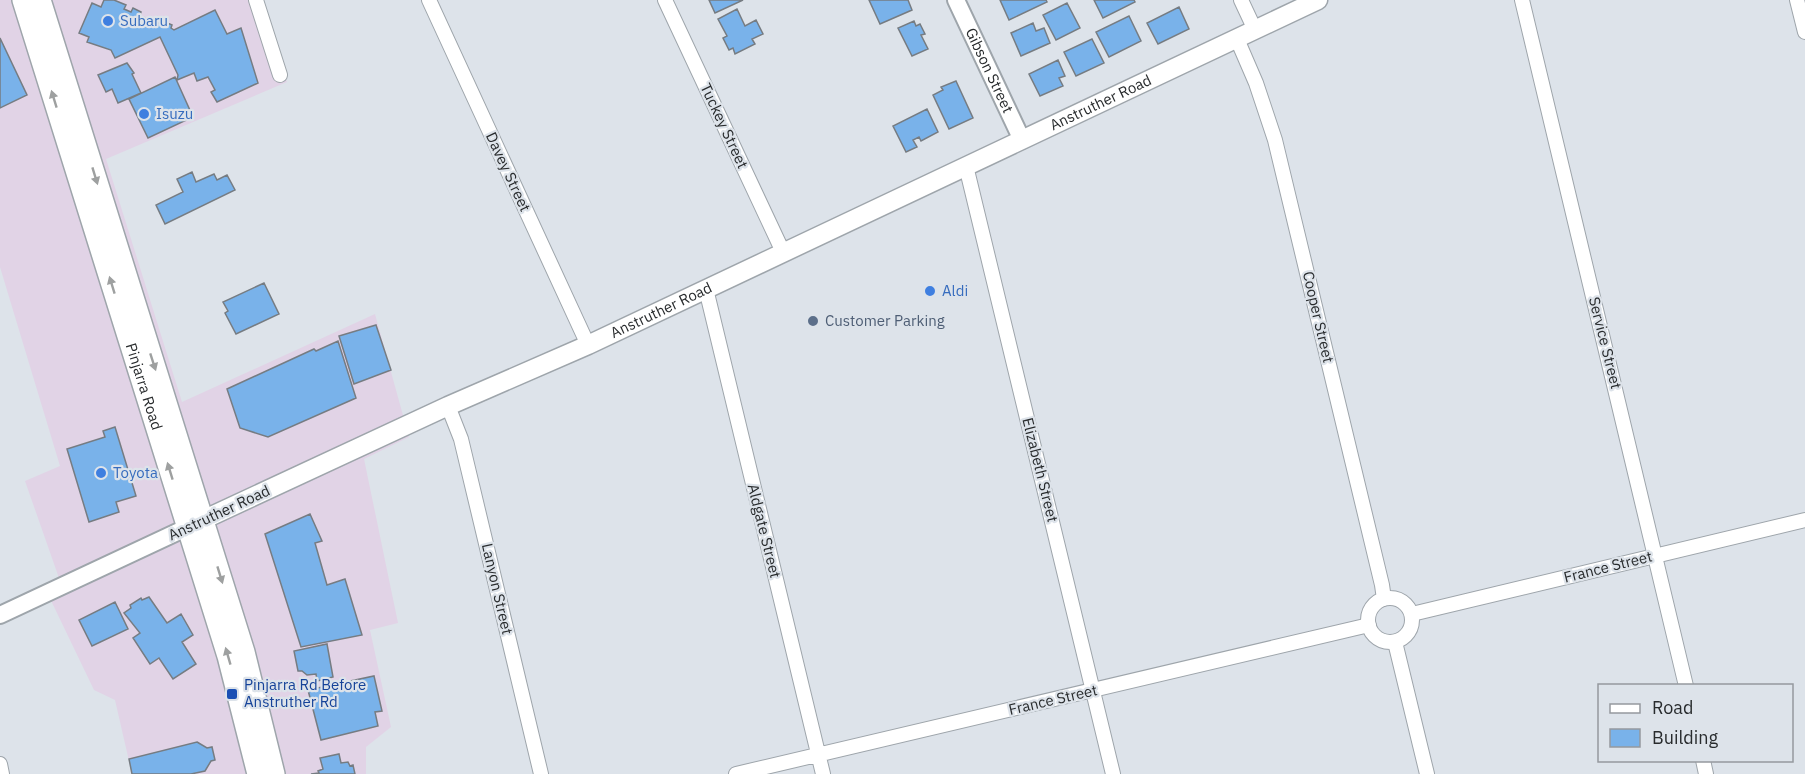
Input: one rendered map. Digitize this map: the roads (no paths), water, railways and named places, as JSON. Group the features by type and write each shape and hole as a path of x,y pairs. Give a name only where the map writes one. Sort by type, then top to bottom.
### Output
{"main road":[{"name":"Pinjarra Road","path":"23,0 195,523 244,652 274,774"},
{"name":"Pinjarra Road","path":"40,0 195,523 258,774"},
{"name":"Anstruther Road","path":"195,523 448,406 588,345 1318,0"}],"street":[{"path":"256,0 280,75"},
{"name":"Davey Street","path":"429,0 588,345"},
{"name":"Tuckey Street","path":"665,0 783,252"},
{"name":"Gibson Street","path":"956,0 1022,140"},
{"path":"1241,0 1255,30"},
{"name":"Service Street","path":"1522,0 1686,684"},
{"path":"1797,0 1805,32"},
{"name":"Cooper Street","path":"1237,39 1256,83 1275,140 1384,599"},
{"name":"Elizabeth Street","path":"966,166 1113,774"},
{"name":"Aldgate Street","path":"706,289 823,774"},
{"name":"Lanyon Street","path":"448,406 461,439 540,774"},
{"name":"France Street","path":"1412,614 1805,520"},
{"name":"Anstruther Road","path":"1,612 195,523"},
{"path":"1384,599 1398,599 1412,614 1411,628 1407,635 1395,642 1382,640 1372,632 1369,626 1373,607 1384,599"},
{"name":"France Street","path":"736,774 1369,626"},
{"path":"1395,642 1427,774"},
{"path":"0,764 2,774"}],"place":[{"name":"Subaru","path":"108,21"},
{"name":"Isuzu","path":"144,114"},
{"name":"Aldi","path":"930,291"},
{"name":"Customer Parking","path":"813,321"},
{"name":"Toyota","path":"101,473"},
{"name":"Pinjarra Rd Before Anstruther Rd","path":"232,694"}]}
